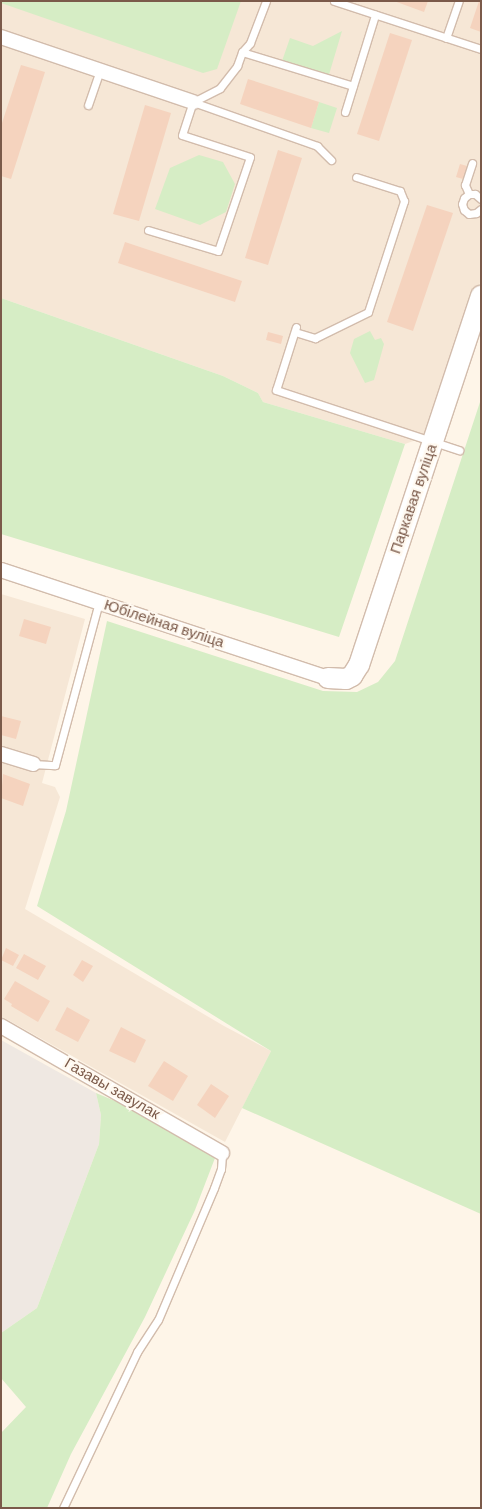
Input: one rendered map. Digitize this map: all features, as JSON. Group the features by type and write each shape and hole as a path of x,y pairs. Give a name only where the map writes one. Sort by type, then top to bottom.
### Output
{"street":[{"path":"1,37 193,102"},
{"name":"Паркавая вуліца","path":"328,678 346,679 356,670 481,296"},
{"name":"Юбілейная вуліца","path":"1,570 328,678"},
{"path":"1,754 33,764"},
{"name":"Газавы завулак","path":"1,1026 222,1153"}],"lane":[{"path":"148,230 218,251 250,157 182,135 193,102 220,88 236,66 242,52 250,44 266,1"},
{"path":"334,1 481,49"},
{"path":"446,38 459,1"},
{"path":"345,112 375,15"},
{"path":"242,52 353,86"},
{"path":"88,105 100,70"},
{"path":"193,102 317,146 331,160"},
{"path":"469,194 465,185 472,164"},
{"path":"356,177 400,191 404,201 368,312 315,338 295,330 276,390 459,450"},
{"path":"481,199 476,194 469,194 464,198 462,204 468,217 481,209"},
{"path":"33,764 55,765 99,602"},
{"path":"62,1508 137,1352 158,1320 198,1229 221,1169 222,1153"}],"shaded area":[{"path":"1,1 481,1 481,279 430,435 405,444 263,402 258,393 223,376 1,298"},
{"path":"1,594 85,619 42,783 55,787 60,797 25,909 224,1026 271,1051 225,1142 1,1016"},
{"path":"1,1040 96,1093 101,1115 99,1144 37,1308 1,1333"}],"green space":[{"path":"1,1 241,1 217,69 203,73 1,3"},
{"path":"342,31 328,78 281,64 290,38 313,46"},
{"path":"319,102 337,108 329,133 311,128"},
{"path":"199,155 223,162 235,184 226,212 200,225 155,209 170,168"},
{"path":"1,298 223,376 258,393 263,402 405,444 339,637 1,534"},
{"path":"370,331 375,340 381,338 384,344 374,380 365,383 350,353 354,339"},
{"path":"481,399 481,1214 242,1108 271,1051 37,906 66,811 107,621 323,691 357,692 378,682 395,661"},
{"path":"96,1093 132,1108 215,1158 195,1210 145,1317 71,1454 47,1508 1,1508 1,1433 26,1407 1,1378 1,1333 37,1308 99,1144 101,1115"}],"building":[{"path":"394,1 428,1 424,12"},
{"path":"479,1 481,1 481,32 470,28"},
{"path":"390,33 412,40 379,141 357,134"},
{"path":"21,65 45,72 11,179 1,176 1,126"},
{"path":"248,79 319,102 311,128 240,104"},
{"path":"145,105 171,113 139,221 113,214"},
{"path":"278,150 302,158 268,265 245,258"},
{"path":"460,164 467,166 463,179 456,177"},
{"path":"427,205 453,213 413,331 387,322"},
{"path":"125,242 242,281 235,302 118,263"},
{"path":"268,332 283,336 281,344 266,340"},
{"path":"24,619 51,627 46,644 19,636"},
{"path":"1,716 21,721 16,739 1,735"},
{"path":"3,774 30,784 23,806 1,798"},
{"path":"6,948 19,955 13,966 1,960"},
{"path":"24,954 46,966 38,980 16,968"},
{"path":"82,960 93,966 83,982 73,975"},
{"path":"15,981 50,1001 38,1022 11,1006 12,1004 4,999"},
{"path":"67,1007 90,1020 78,1042 55,1030"},
{"path":"121,1027 146,1040 135,1063 109,1051"},
{"path":"164,1061 188,1076 173,1101 148,1086"},
{"path":"211,1084 229,1096 215,1118 197,1105"}]}
